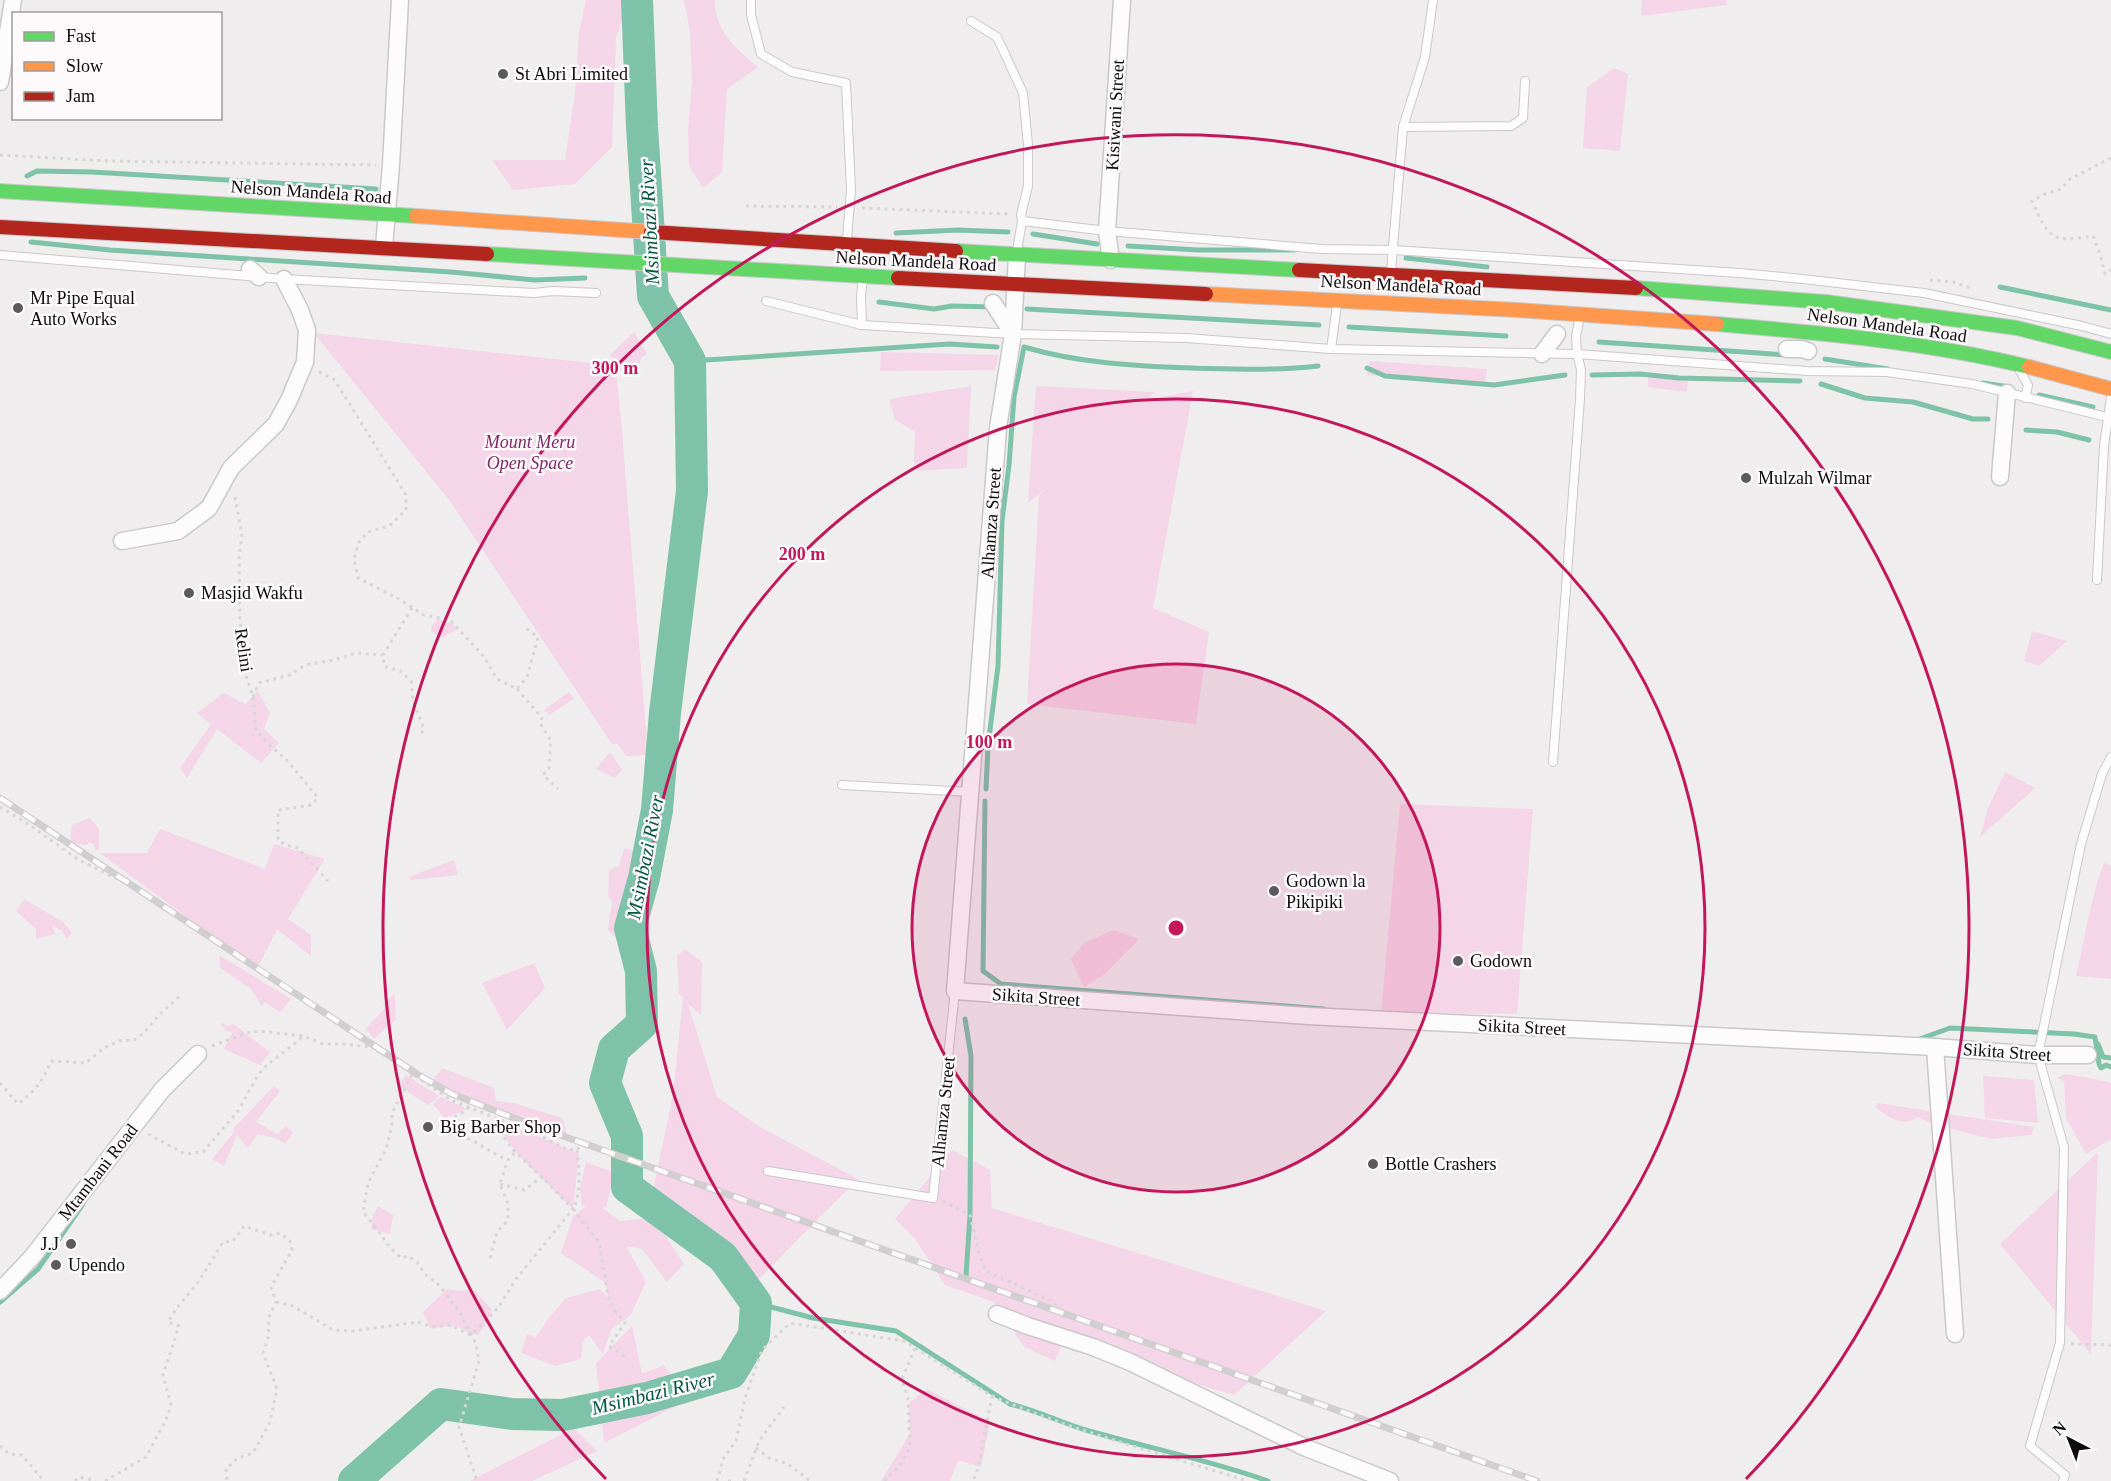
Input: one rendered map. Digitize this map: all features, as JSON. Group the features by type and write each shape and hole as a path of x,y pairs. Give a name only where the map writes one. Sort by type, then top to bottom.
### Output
{"main road":[{"name":"Nelson Mandela Road","path":"0,191 1017,255 1678,290 1826,302 2017,328 2111,352"},
{"path":"0,226 384,247"},
{"name":"Nelson Mandela Road","path":"384,247 1015,285 1581,312 1820,333 1933,348 2014,362 2111,389"}],"street":[{"path":"0,82 13,0"},
{"path":"384,247 400,0"},
{"name":"Kisiwani Street","path":"1107,231 1122,0"},
{"path":"1107,231 1111,260"},
{"name":"Alhamza Street","path":"955,991 998,428 1013,334 1017,255"},
{"path":"122,541 178,531 209,508 231,468 276,424 305,362 307,330 300,310 284,279"},
{"path":"993,303 1013,334"},
{"path":"1542,354 1557,334"},
{"path":"1787,349 1808,351"},
{"path":"2000,477 2007,393"},
{"name":"Sikita Street","path":"955,991 1308,1016 1935,1047 2038,1055 2088,1055"},
{"path":"1935,1047 1955,1334"},
{"name":"Mtambani Road","path":"0,1291 32,1257 162,1090 198,1054"},
{"path":"997,1314 1130,1362 1304,1447 1390,1481"}],"lane":[{"path":"751,0 751,15 761,54 792,72 846,83 851,190 847,243"},
{"path":"1391,274 1403,127 1425,57 1434,0"},
{"path":"971,21 997,37 1023,93 1028,145 1028,186 1021,215 1017,255"},
{"path":"1403,127 1511,126 1523,118 1525,81"},
{"path":"1022,221 1107,231 1322,249 1394,250 1803,279 1924,293 2111,334"},
{"path":"0,255 254,273 284,279 534,293 596,292"},
{"path":"1678,290 1683,269"},
{"path":"862,325 861,296 864,276"},
{"path":"1331,349 1338,300"},
{"path":"766,301 862,325 1013,334 1174,337 1331,349 1577,354 1807,371 1887,372 1972,384 2110,417"},
{"path":"1553,762 1580,399 1581,369 1576,336 1581,312"},
{"path":"1807,371 1808,351 1820,333"},
{"path":"2014,362 2028,385 2025,398"},
{"path":"2097,580 2100,500 2111,397"},
{"path":"2063,1481 2065,1475 2030,1446 2060,1343 2064,1147 2038,1055 2081,844 2102,774 2111,757"},
{"path":"842,785 970,792"},
{"name":"Alhamza Street","path":"933,1198 955,991"},
{"path":"768,1171 915,1193 933,1198"}],"path":[{"path":"0,155 108,161 391,165"},
{"path":"2111,158 2070,179 2061,189 2032,201 2045,228 2058,238 2068,240 2093,236 2105,274 2111,270"},
{"path":"305,362 334,379 406,495 406,510 389,526 368,532 356,549 354,559 358,578 424,615 450,620 485,658 497,679 517,689 542,718 540,723 551,741 549,768 543,775 558,789"},
{"name":"Relini","path":"231,468 242,536 239,556 240,619 246,676 253,697 256,729 268,744 286,759 318,798 311,806 278,810 278,840 298,848 328,881"},
{"path":"412,608 383,655 384,666 400,672 411,681 413,700 424,729 421,734"},
{"path":"517,689 527,676 538,637 525,627"},
{"path":"253,697 259,683 290,675 305,665 356,653 383,655"},
{"path":"0,807 79,860 131,886 453,1101 501,1119 566,1149 578,1150"},
{"path":"0,1083 18,1104 35,1092 51,1061 86,1063 111,1044 134,1040 144,1033 159,1015 182,994"},
{"path":"198,1054 210,1046 252,1032 271,1031 304,1036 323,1044 372,1048"},
{"path":"135,1124 185,1154 203,1152 238,1111 258,1075 267,1065 304,1036"},
{"path":"412,1075 392,1113 392,1125 386,1149 368,1183 363,1212 384,1242 393,1248 396,1254 402,1258 408,1256 417,1262 424,1274 439,1285 458,1310 476,1344 479,1361 459,1427 477,1481"},
{"path":"469,1107 463,1114 449,1118 443,1126 508,1160"},
{"path":"501,1119 503,1136 515,1152 573,1209 599,1242 608,1295 612,1307 625,1323 609,1346 627,1358"},
{"path":"471,1335 498,1308 516,1279 573,1209 577,1201 578,1150 582,1142"},
{"path":"490,1258 497,1232 508,1220 508,1204 500,1184 508,1160 515,1152"},
{"path":"500,1184 524,1190 542,1177"},
{"path":"933,1198 970,1215 979,1254 986,1271 1054,1302 1067,1325"},
{"path":"105,1481 146,1457 153,1445 171,1405 163,1375 179,1326 168,1322 199,1281 223,1242 233,1241 244,1226 271,1235 280,1233 290,1241 292,1250 271,1287 276,1302 268,1319 269,1335 263,1353 277,1389 270,1422 253,1453 238,1458 226,1469 227,1481"},
{"path":"276,1302 293,1306 333,1330 353,1331 418,1322 433,1327 450,1325 471,1335"},
{"path":"717,1481 723,1459 736,1441 746,1398 762,1350 790,1323 904,1341 992,1396 1091,1433 1248,1481"},
{"path":"2060,1343 2087,1346 2111,1345"},
{"path":"884,1481 900,1465 910,1447 908,1399 902,1379 915,1348"},
{"path":"973,1481 978,1468 992,1396"},
{"path":"744,1481 759,1441 784,1407"},
{"path":"0,1446 9,1454 22,1455 44,1481"},
{"path":"756,1448 769,1458 788,1464 810,1481"},
{"path":"75,1481 80,1477 96,1481"}],"green space":[{"path":"586,0 629,0 616,38 612,147 575,184 513,190 492,160 565,160 575,93 579,33"},
{"path":"684,0 715,0 718,21 728,38 758,67 727,89 722,172 703,188 689,166 688,129 692,81 690,32"},
{"path":"1642,0 1727,0 1727,5 1641,16"},
{"path":"1614,68 1628,74 1620,151 1583,148 1587,87"},
{"path":"634,332 647,354 641,358 638,369 622,367 610,355"},
{"name":"Mount Meru Open Space","path":"314,333 609,365 611,377 617,378 648,755 626,756 618,744 612,744 450,501"},
{"path":"881,352 999,355 995,370 880,371"},
{"path":"1370,361 1487,369 1485,383 1367,375"},
{"path":"1648,378 1688,378 1687,392 1648,387"},
{"path":"971,386 967,468 918,471 914,462 915,431 895,420 889,399"},
{"path":"1036,386 1155,392 1147,400 1193,391 1153,608 1209,632 1196,724 1027,704 1039,495 1049,486 1028,503"},
{"path":"438,619 452,624 457,629 441,638 431,631 432,625"},
{"path":"2032,631 2067,641 2039,666 2024,661"},
{"path":"258,691 270,713 264,729 279,743 261,763 217,729 187,778 180,768 211,724 197,713 224,693 245,704"},
{"path":"569,692 574,699 549,715 544,710"},
{"path":"610,752 622,770 615,778 596,769"},
{"path":"2005,772 2035,788 1980,837 1988,808"},
{"path":"1400,804 1533,809 1517,1014 1381,1013"},
{"path":"90,818 99,829 99,850 95,850 94,844 88,842 88,845 70,843 72,825"},
{"path":"160,829 265,869 274,844 325,859 288,919 311,935 311,956 277,929 257,969 100,853 147,853"},
{"path":"624,849 636,850 619,940 608,930 612,901 608,897 609,870 619,866"},
{"path":"454,860 458,875 411,880 408,877"},
{"path":"2104,863 2111,866 2111,979 2076,976 2091,905"},
{"path":"24,899 63,922 72,933 67,939 62,931 52,925 55,934 36,939 36,929 16,911"},
{"path":"1114,930 1139,939 1105,974 1084,987 1071,959 1085,942"},
{"path":"685,949 702,962 701,1015 688,1004 717,1097 760,1127 858,1179 744,1294 653,1190 673,1095 683,997 679,994 677,956"},
{"path":"219,955 291,999 280,1012 264,1002 262,1007 251,989 220,968"},
{"path":"534,963 545,988 507,1030 482,983"},
{"path":"395,994 396,1019 374,1039 366,1029 385,1008 383,1004"},
{"path":"232,1023 270,1052 260,1065 224,1049 233,1031 228,1032 220,1024 230,1027"},
{"path":"442,1068 494,1088 496,1101 514,1103 562,1118 568,1138 565,1134 465,1101 432,1082"},
{"path":"2066,1074 2111,1083 2111,1139 2086,1154 2066,1118 2064,1081 2057,1078"},
{"path":"406,1075 439,1096 428,1105 398,1085"},
{"path":"1983,1076 2034,1080 2038,1123 1985,1118"},
{"path":"274,1086 280,1091 256,1122 277,1134 286,1126 293,1133 285,1144 276,1138 258,1134 248,1148 237,1135 224,1166 212,1159 234,1132 233,1129"},
{"path":"441,1097 467,1109 445,1118 433,1104"},
{"path":"1877,1103 2034,1127 2031,1135 1991,1139 1936,1125 1918,1117 1908,1122 1897,1120 1876,1108"},
{"path":"496,1122 579,1154 573,1209 516,1153"},
{"path":"952,1150 990,1170 992,1208 1326,1311 1234,1395 1062,1344 1055,1361 1024,1347 994,1302 945,1285 915,1239 895,1219"},
{"path":"2098,1152 2091,1354 2000,1244"},
{"path":"586,1162 615,1173 606,1207 602,1208 620,1221 654,1218 684,1264 667,1282 642,1249 626,1246 646,1282 630,1316 612,1328 603,1354 589,1335 583,1341 581,1359 555,1366 521,1353 527,1334 536,1337 566,1298 600,1289 608,1298 606,1283 561,1253 573,1216 586,1206 582,1206 580,1187"},
{"path":"378,1206 393,1215 390,1234 371,1229 373,1216"},
{"path":"447,1289 474,1290 492,1310 488,1321 478,1335 457,1326 430,1328 423,1312"},
{"path":"632,1326 642,1374 664,1365 688,1400 604,1443 596,1363"},
{"path":"927,1389 990,1422 981,1467 958,1460 950,1481 881,1481 910,1434 909,1403"},
{"path":"574,1428 597,1451 532,1481 470,1481"}],"waterway":[{"name":"Msimbazi River","path":"354,1481 441,1404 512,1414 563,1415 647,1398 731,1373 754,1335 756,1303 723,1257 627,1187 627,1136 605,1083 614,1049 642,1024 641,971 630,928 644,878 657,810 665,713 692,491 690,361 653,296 642,127 637,0"},
{"path":"27,176 37,171 92,172 376,189"},
{"path":"896,233 958,230 1008,232"},
{"path":"1033,234 1097,244"},
{"path":"31,242 110,250 451,272 535,280 585,278"},
{"path":"1128,246 1198,250 1294,250"},
{"path":"1406,258 1487,267"},
{"path":"2000,287 2111,310"},
{"path":"879,302 934,309 952,306 993,307"},
{"path":"1027,309 1319,325"},
{"path":"1349,327 1506,336"},
{"path":"1599,342 1786,355"},
{"path":"690,361 949,344 997,347"},
{"path":"986,789 988,746 998,666 1002,521 1014,397 1024,347 1065,357 1148,366 1254,369 1318,366"},
{"path":"1825,359 1888,369"},
{"path":"1367,368 1385,376 1494,385 1565,375"},
{"path":"1592,375 1640,374 1679,378 1800,381"},
{"path":"1983,383 2010,387"},
{"path":"1821,384 1865,398 1913,402 1973,419 1988,419"},
{"path":"2039,395 2093,407"},
{"path":"2026,430 2057,432 2089,440"},
{"path":"985,801 983,971 1001,984 1324,1009"},
{"path":"965,1019 971,1056 970,1215 966,1276"},
{"path":"1917,1040 1950,1028 2074,1034 2095,1037 2101,1068 2106,1065 2111,1067"},
{"path":"2098,1044 2103,1057 2111,1058"},
{"path":"0,1302 38,1269 83,1204"},
{"path":"756,1303 813,1318 896,1331 1010,1404 1089,1431 1201,1460 1268,1481"}],"railway":[{"path":"0,798 417,1074 452,1094 529,1124 1537,1481"}],"traffic: fast":[{"path":"0,191 416,216"},
{"path":"956,251 1299,270"},
{"path":"487,254 898,278"},
{"path":"1636,288 1826,302 2017,328 2111,352"},
{"path":"1717,324 1913,345 2029,367"}],"traffic: slow":[{"path":"416,216 651,232"},
{"path":"1206,294 1517,310 1717,324"},
{"path":"2029,367 2111,389"}],"traffic: jam":[{"path":"0,227 487,254"},
{"path":"651,232 956,251"},
{"path":"1299,270 1636,288"},
{"path":"898,278 1206,294"}],"place":[{"name":"St Abri Limited","path":"503,74"},
{"name":"Mr Pipe Equal Auto Works","path":"18,308"},
{"name":"Mulzah Wilmar","path":"1746,478"},
{"name":"Masjid Wakfu","path":"189,593"},
{"name":"Godown la Pikipiki","path":"1274,891"},
{"name":"Godown","path":"1458,961"},
{"name":"Big Barber Shop","path":"428,1127"},
{"name":"Bottle Crashers","path":"1373,1164"},
{"name":"J.J","path":"71,1244"},
{"name":"Upendo","path":"56,1265"}]}
